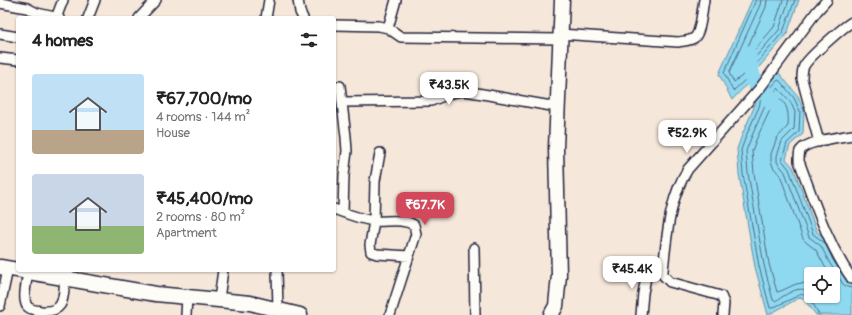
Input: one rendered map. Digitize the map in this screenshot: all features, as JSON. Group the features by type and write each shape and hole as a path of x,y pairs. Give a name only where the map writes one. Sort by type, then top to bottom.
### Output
{"main road":[{"path":"551,315 556,306 559,275 556,148 562,0"},
{"path":"4,268 16,270"},
{"path":"28,272 43,272 74,276 149,293 219,300 259,310 278,309 300,315"}],"street":[{"path":"58,16 63,0"},
{"path":"89,16 95,0"},
{"path":"141,16 156,0"},
{"path":"266,16 269,0"},
{"path":"298,0 301,16"},
{"path":"388,28 396,0"},
{"path":"336,25 379,26 388,28 401,36 560,37 678,42 695,37 698,31 704,0"},
{"path":"723,315 724,303 721,296 670,282 664,275 663,270 668,225 677,193 683,177 688,169 760,88 817,11 827,0"},
{"path":"0,4 17,5 49,16"},
{"path":"819,142 802,79 802,72 804,65 810,58 852,22"},
{"path":"0,34 16,37"},
{"path":"0,58 16,60"},
{"path":"340,86 347,151 338,211 374,221 408,221 414,225 416,234 390,315"},
{"path":"342,102 431,101 450,93 461,91 557,107"},
{"path":"852,135 803,147 799,152 799,161 823,226 840,261 852,278"},
{"path":"380,153 375,181 374,221 370,245 371,252 377,254 409,256"},
{"path":"474,248 475,315"},
{"path":"0,306 4,268"},
{"path":"641,315 643,293 648,268"},
{"path":"28,272 25,297 27,306 33,310 51,312 58,309 62,303 74,276"},
{"path":"219,300 223,272"},
{"path":"277,272 278,309"},
{"path":"186,315 187,297"}],"water":[{"path":"752,0 799,0 787,34 760,66 749,82 732,100 719,74"},
{"path":"779,73 798,96 804,111 803,134 790,145 786,159 793,167 817,232 828,240 852,281 852,315 816,315 806,303 840,303 840,267 804,267 804,300 801,297 768,315 755,267 739,174 737,149 755,105 757,96"}],"waterway":[{"path":"748,54 750,70 753,78 757,85 771,99 772,102"}]}
